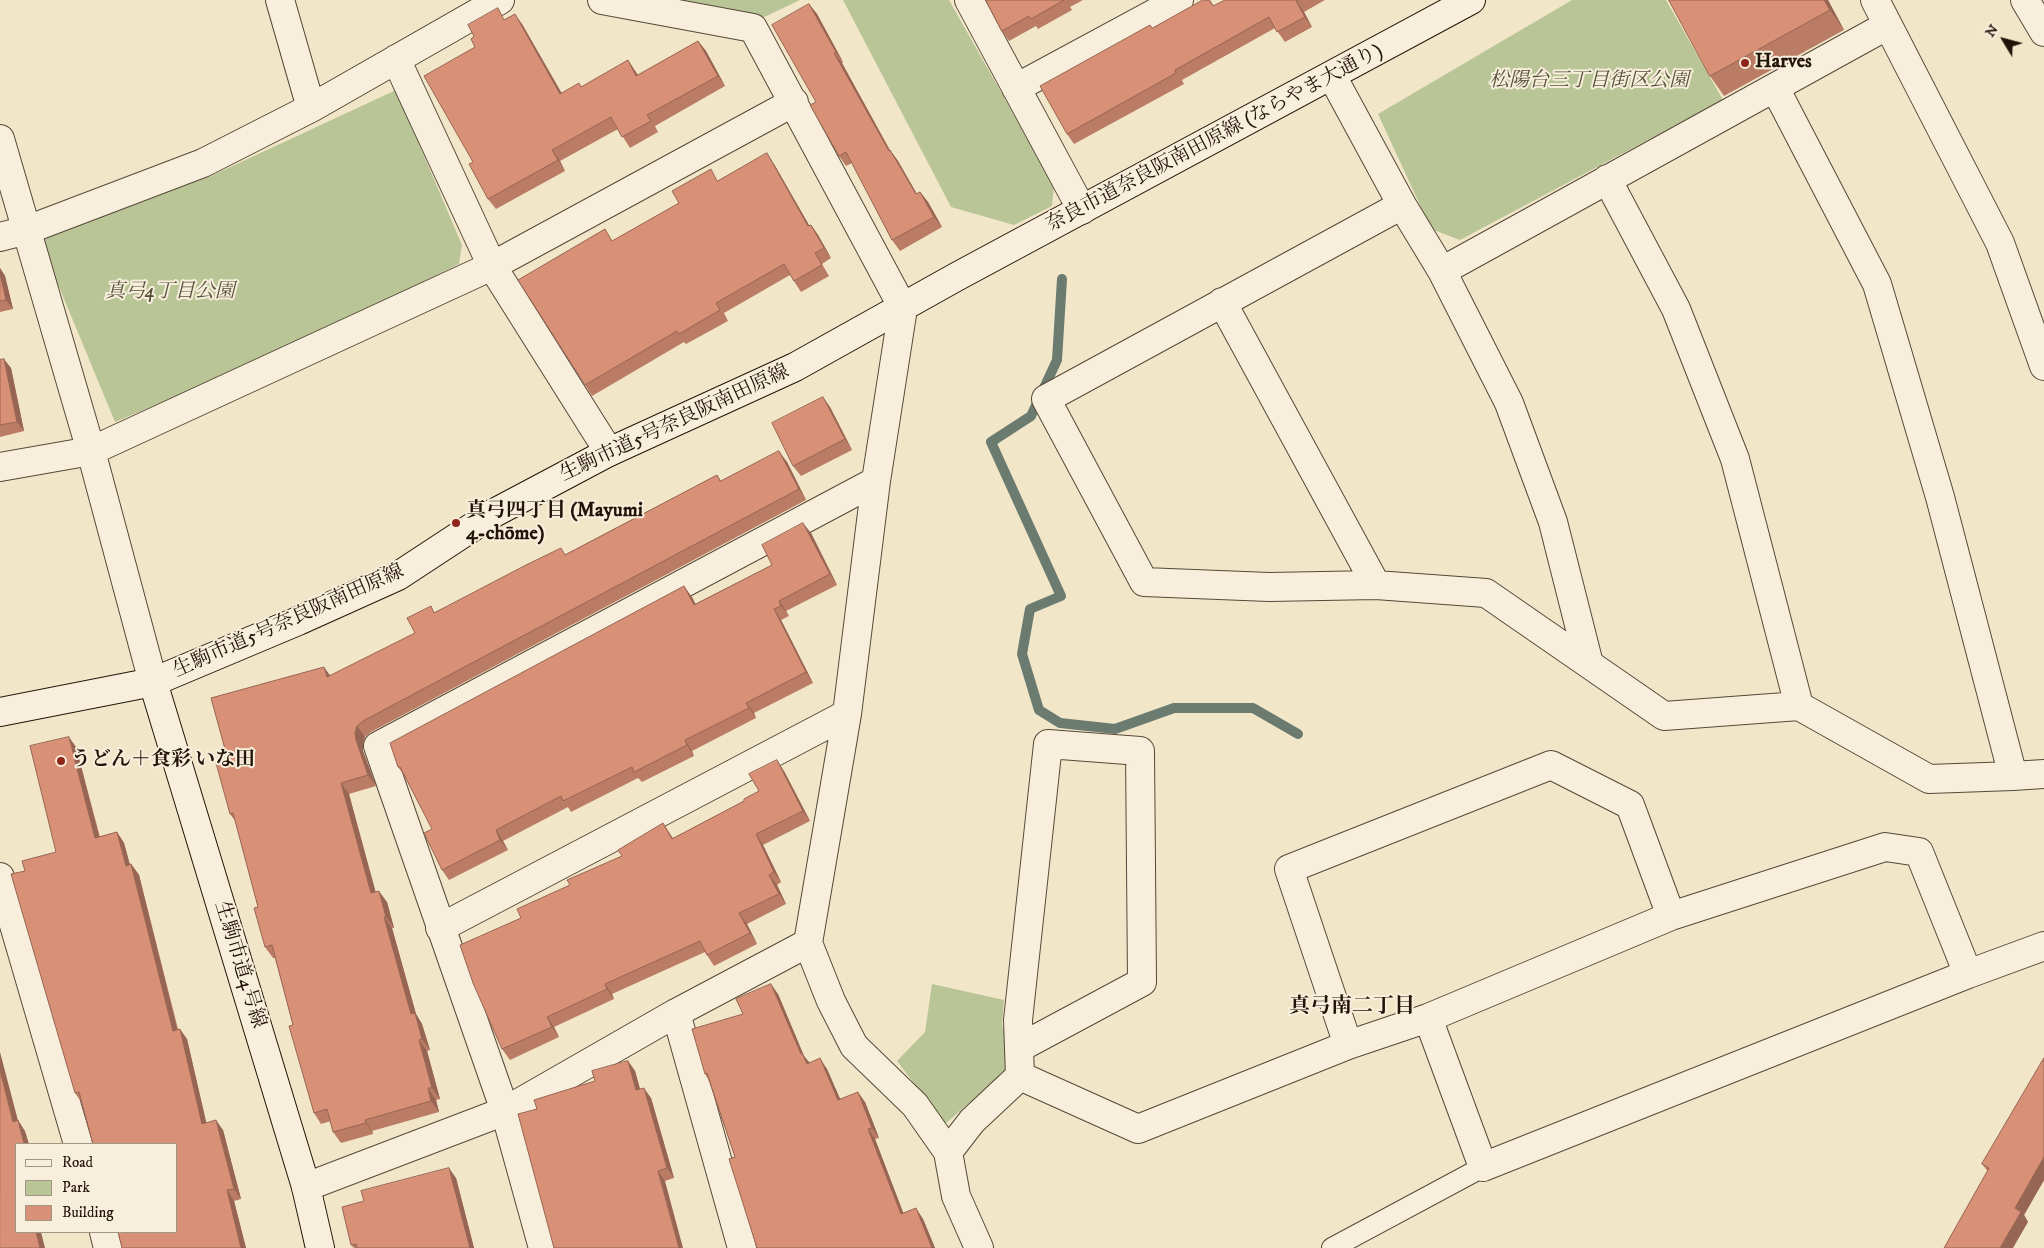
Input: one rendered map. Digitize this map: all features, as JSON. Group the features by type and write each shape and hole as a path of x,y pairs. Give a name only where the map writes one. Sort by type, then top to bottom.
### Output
{"street":[{"path":"280,0 311,108"},
{"path":"0,237 27,230 203,163 311,108 500,0"},
{"path":"602,0 754,28 903,308 876,481 847,714 808,943 831,1001 854,1046 916,1105 948,1152 956,1196 979,1248"},
{"path":"969,0 1082,210"},
{"path":"1016,88 1179,0"},
{"name":"奈良市道奈良阪南田原線 (ならやま大通り)","path":"958,276 1471,0"},
{"path":"1875,0 2000,243 2043,358"},
{"path":"2025,0 2044,32"},
{"path":"1442,271 1607,178 1888,25"},
{"path":"396,59 492,266 610,452"},
{"path":"1332,76 1402,204 1442,271 1510,403 1553,522 1589,664"},
{"path":"1775,88 1877,284 1940,496 2013,776"},
{"path":"0,467 91,451 492,266 794,102"},
{"name":"生駒市道4号線","path":"0,139 91,451 154,682 306,1187 320,1248"},
{"path":"1607,178 1676,309 1735,459 1799,706"},
{"path":"1402,204 1046,399 1144,582 1269,588 1376,585 1486,593 1664,716 1799,706 1929,778 2044,774"},
{"name":"生駒市道5号奈良阪南田原線","path":"0,712 154,682 398,576 494,513 610,452 795,366 958,276"},
{"path":"1222,302 1376,585"},
{"path":"543,1248 505,1111 378,746 876,481"},
{"path":"440,928 847,714"},
{"path":"948,1152 972,1121 1020,1076 1019,1048 1018,1020 1048,744 1140,752 1142,982 1019,1048"},
{"path":"1348,1045 1289,870 1398,826 1551,765 1630,805 1671,916"},
{"path":"1020,1076 1138,1129 1348,1045 1428,1018 1671,916 1885,846 1919,852 1968,974"},
{"path":"0,877 78,1143"},
{"path":"306,1187 505,1111 676,1014 808,943"},
{"path":"1428,1018 1483,1167 1968,974 2044,946"},
{"path":"676,1014 742,1248"},
{"path":"104,1233 108,1248"}],"lane":[{"path":"1332,1248 1483,1167"}],"green space":[{"path":"661,0 800,0 758,20"},
{"path":"843,0 949,0 1054,186 1052,206 1014,225 951,207"},
{"name":"松陽台三丁目街区公園","path":"1572,0 1666,0 1723,100 1460,240 1431,229 1378,114"},
{"name":"真弓4丁目公園","path":"396,90 462,245 459,264 287,350 115,422 38,236 211,176"},
{"path":"932,984 1004,1000 1002,1024 1012,1066 945,1124 897,1061 925,1032"}],"building":[{"path":"986,0 1064,0 1031,19 1029,16 1002,31"},
{"path":"1203,0 1209,0 1213,6 1225,0 1299,0 1296,1 1305,17 1277,32 1269,17 1175,70 1176,73 1067,134 1040,86 1150,25 1152,28"},
{"name":"Harves","path":"1669,0 1824,0 1830,10 1710,76"},
{"path":"809,4 889,151 916,194 920,192 934,217 892,240 846,152 839,156 810,105 816,102 772,25"},
{"path":"498,8 504,20 515,14 560,94 579,83 581,87 628,60 636,76 698,41 718,76 647,115 651,121 622,137 611,117 552,150 558,160 488,199 469,164 473,162 424,76 475,47 471,39 474,36 468,25"},
{"path":"767,153 808,226 811,225 824,248 815,253 822,265 794,281 784,264 716,303 720,310 679,334 677,331 585,385 518,280 605,229 612,241 679,203 672,191 711,169 717,181"},
{"path":"0,273 6,300 0,301"},
{"path":"4,359 17,422 0,425 0,360"},
{"path":"823,397 845,439 793,466 772,423"},
{"path":"779,451 799,489 363,721 357,726 356,740 368,775 341,783 371,893 379,891 386,917 384,917 411,1014 415,1013 422,1039 419,1040 432,1088 428,1088 431,1101 365,1120 366,1123 333,1132 327,1109 314,1113 289,1026 293,1025 272,945 265,947 254,908 258,907 233,813 230,814 216,763 228,760 211,698 324,667 327,677 415,633 407,618 431,606 434,613 561,548 565,555 717,475 720,481"},
{"path":"803,523 830,574 779,601 781,606 774,609 806,672 746,703 749,708 685,740 687,745 634,772 632,767 563,801 561,796 496,830 500,840 442,870 424,833 432,829 400,767 398,767 390,743 684,586 694,605 772,565 762,545"},
{"path":"69,737 95,838 117,832 126,866 131,864 173,1031 180,1029 202,1124 216,1120 234,1189 227,1190 241,1248 122,1248 118,1233 178,1233 178,1143 93,1143 79,1092 75,1093 11,874 25,871 22,861 56,852 30,746"},
{"path":"777,760 803,811 756,834 774,872 769,875 779,894 739,913 750,933 707,955 700,941 605,984 607,989 547,1017 552,1027 502,1049 473,983 460,945 521,918 517,909 570,885 567,880 622,856 618,850 663,823 672,839 744,801 744,799 759,791 749,774"},
{"path":"771,984 807,1064 820,1058 838,1100 858,1092 872,1128 868,1129 901,1214 916,1208 932,1248 757,1248 729,1159 735,1157 707,1073 705,1074 692,1029 743,1014 736,999"},
{"path":"2044,1058 2044,1157 2015,1208 2021,1212 2000,1248 1944,1248 1989,1168 1982,1164"},
{"path":"628,1061 636,1090 644,1088 667,1168 658,1171 679,1248 554,1248 518,1114 537,1109 534,1100 595,1081 592,1071"},
{"path":"0,1070 13,1122 18,1120 24,1143 15,1143 15,1233 36,1233 40,1248 0,1248"},
{"path":"449,1168 470,1248 357,1248 356,1244 351,1245 342,1207 364,1201 361,1191"}],"waterway":[{"path":"1062,279 1057,360 1031,416 991,442 1061,596 1030,609 1022,654 1039,710 1060,723 1115,729 1174,708 1253,708 1298,734"}],"place":[{"name":"Harves","path":"1745,63"},
{"name":"真弓四丁目 (Mayumi 4-chōme)","path":"456,523"},
{"name":"うどん＋食彩 いな田","path":"61,761"}],"district":[{"name":"真弓南二丁目","path":"1352,1008"}]}
